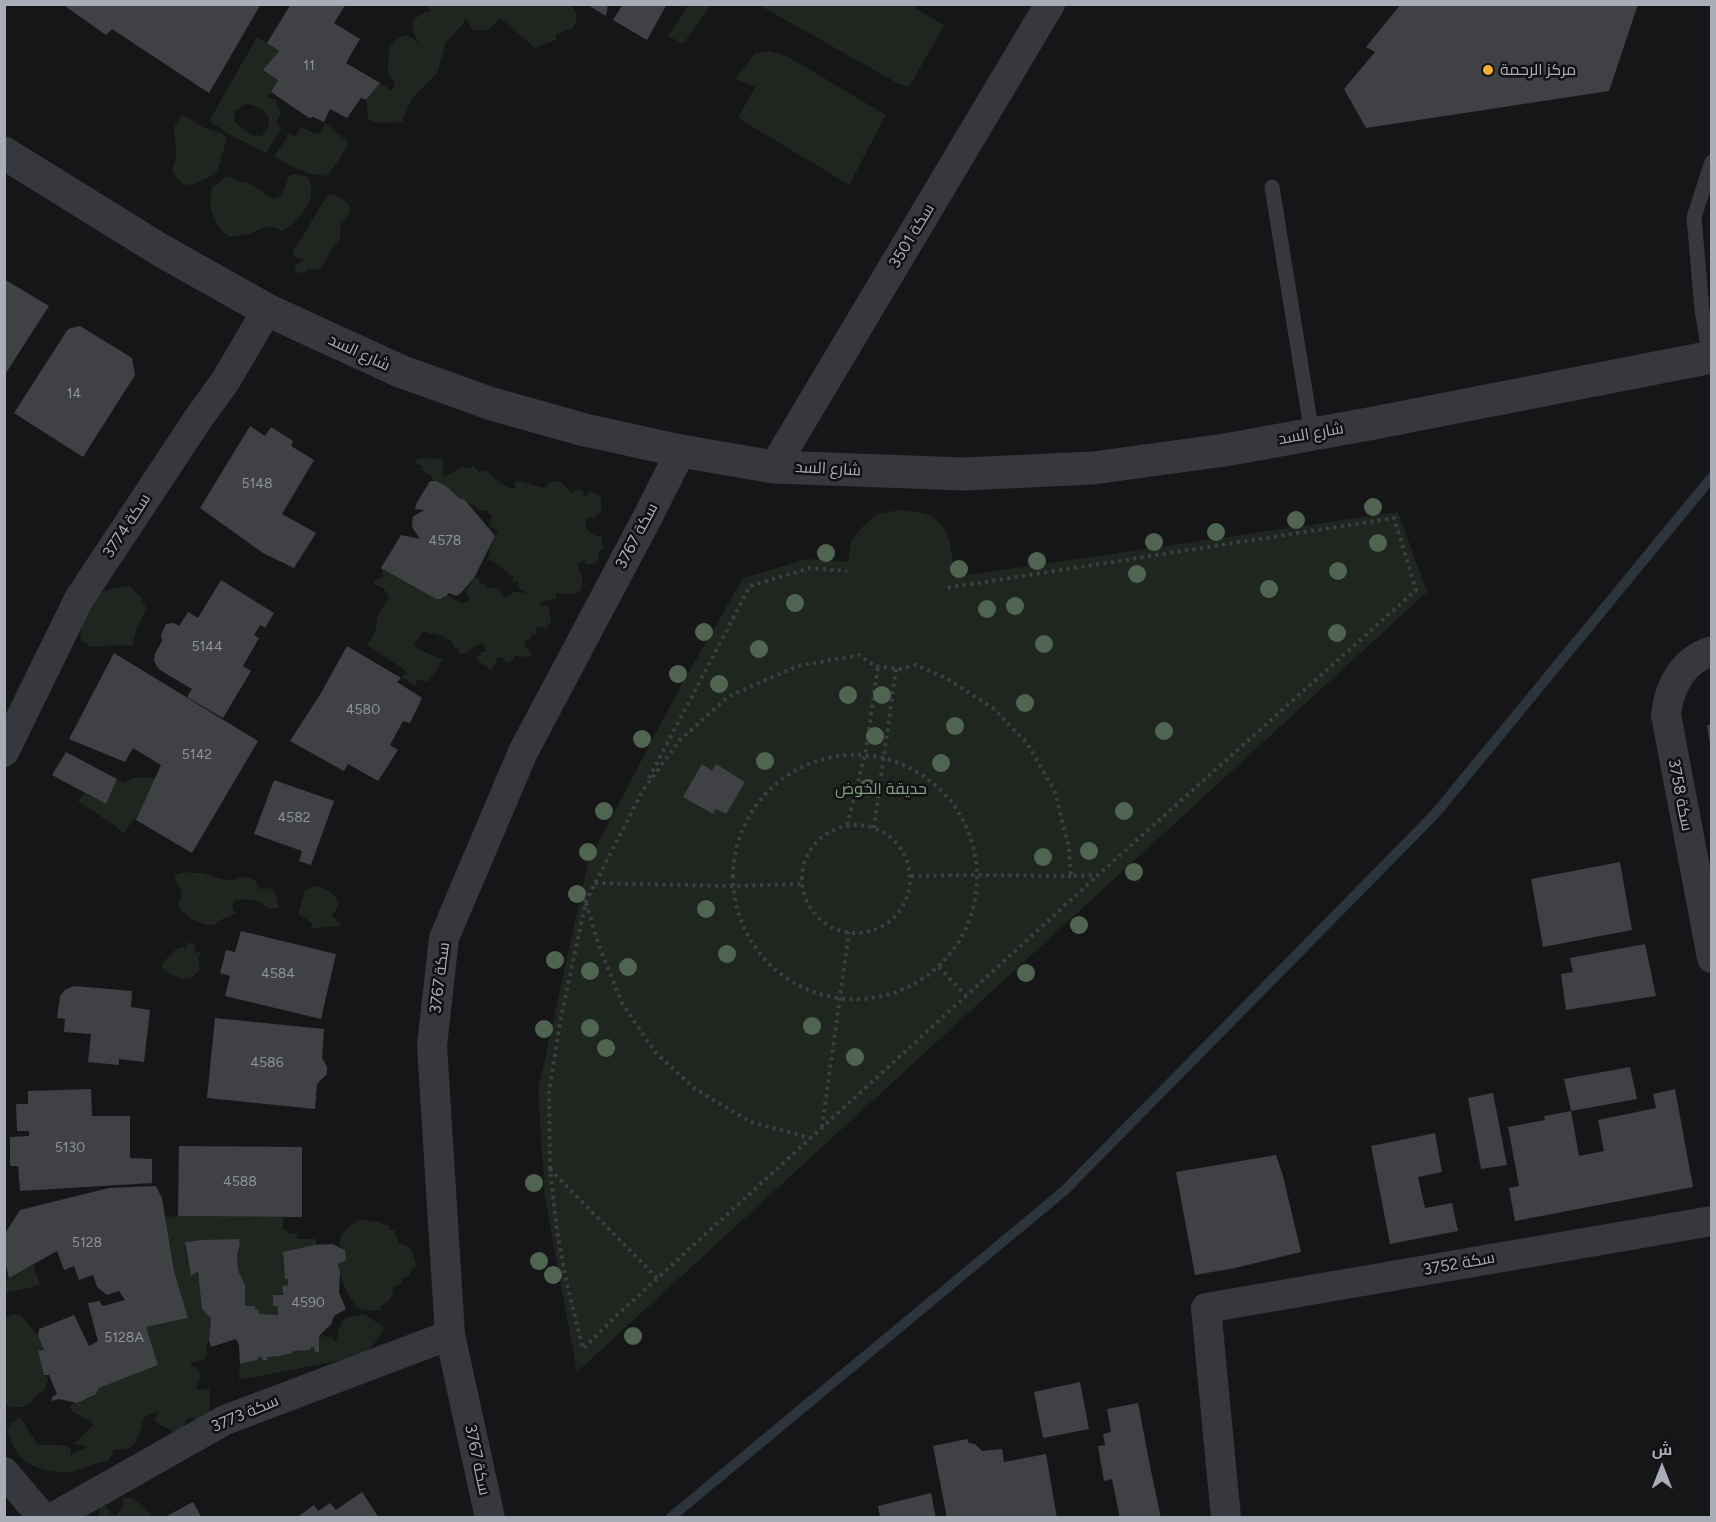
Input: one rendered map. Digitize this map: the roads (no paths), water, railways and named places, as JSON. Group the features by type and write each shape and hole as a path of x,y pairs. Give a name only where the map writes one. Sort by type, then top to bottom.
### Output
{"street":[{"name":"سكة 3501","path":"774,466 1050,4"},
{"name":"شارع السد","path":"4,153 162,251 267,310 400,371 492,404 585,430 681,452 774,466 964,474 1093,468 1226,450 1711,357"},
{"name":"سكة 3774","path":"4,752 79,599 226,380 267,310"},
{"name":"سكة 3767","path":"490,1518 450,1335 432,1045 444,938 523,752 681,452"},
{"name":"سكة 3758","path":"1711,956 1666,715 1673,684 1682,670 1694,659 1712,651"},
{"name":"سكة 3752","path":"1226,1518 1206,1308 1712,1221"},
{"name":"سكة 3773","path":"52,1518 225,1420 450,1335"},
{"path":"4,1472 43,1518"}],"lane":[{"path":"1711,357 1702,310 1694,217 1712,162"},
{"path":"1272,187 1312,434"}],"waterway":[{"path":"670,1518 1064,1191 1435,814 1712,477"}],"place":[{"name":"مركز الرحمة","path":"1488,70"}],"park label":[{"name":"حديقة الخوض","path":"881,789"}]}
